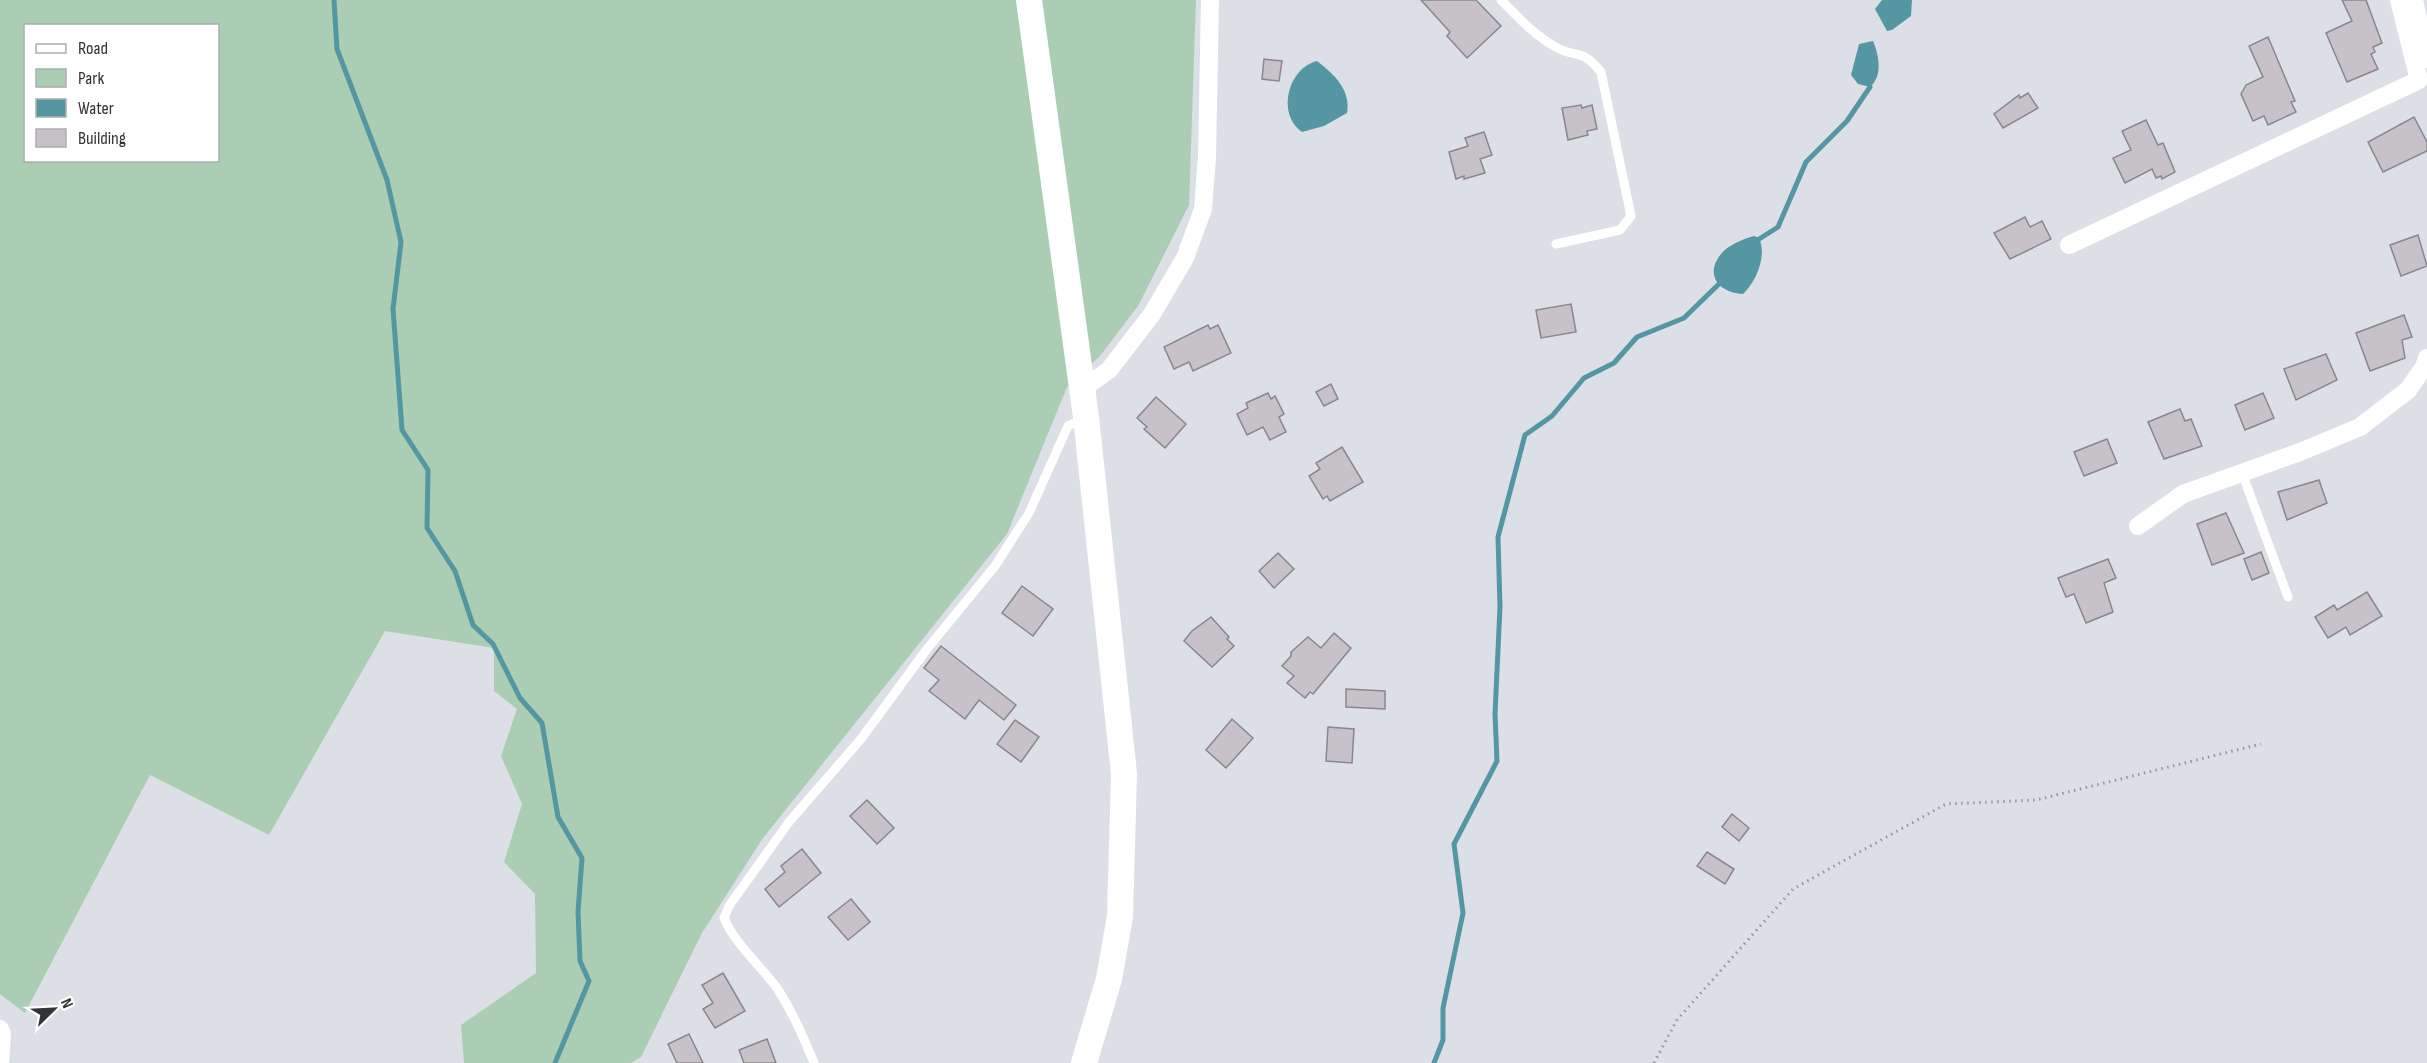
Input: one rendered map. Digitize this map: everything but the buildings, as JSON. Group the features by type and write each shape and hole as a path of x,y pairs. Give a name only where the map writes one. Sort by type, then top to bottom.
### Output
{"street":[{"path":"1029,0 1086,417 1124,783 1120,916 1109,979 1084,1063"},
{"path":"1082,389 1108,370 1152,314 1185,258 1203,209 1207,157 1210,0"},
{"path":"2069,245 2419,80 2399,0"},
{"path":"2414,0 2427,58"},
{"path":"2138,526 2183,494 2360,427 2408,390 2424,367 2427,358"},
{"path":"0,1029 2,1034 0,1063"}],"lane":[{"path":"1501,0 1533,32 1556,48 1589,56 1601,72 1630,216 1620,230 1556,244"},
{"path":"814,1063 778,990 730,931 724,918 729,906 789,822 861,739 927,649 995,566 1029,513 1068,426 1086,417"},
{"path":"2242,473 2288,597"}],"path":[{"path":"1654,1063 1677,1020 1793,889 1946,804 2036,800 2260,744"}],"green space":[{"path":"0,0 1196,0 1189,205 1138,306 1100,356 1067,387 1007,534 763,838 702,933 641,1057 631,1063 464,1063 461,1025 536,973 535,894 504,862 522,804 501,756 517,709 494,691 494,648 385,631 269,835 150,775 25,1013 0,994"}],"water":[{"path":"1882,0 1912,0 1911,16 1892,30 1887,31 1875,9"},
{"path":"1873,41 1878,59 1878,71 1870,87 1858,84 1851,75 1859,44"},
{"path":"1317,61 1340,83 1348,105 1347,113 1324,126 1302,132 1294,124 1289,114 1289,92 1299,73 1307,65"},
{"path":"1754,236 1759,238 1761,245 1759,268 1753,282 1743,294 1734,293 1717,282 1714,276 1716,262 1728,248"}],"waterway":[{"path":"334,0 337,49 387,180 401,242 393,309 402,430 428,470 427,528 455,571 473,625 493,644 520,698 542,723 558,817 582,858 578,912 580,961 589,981 555,1063"},
{"path":"1756,241 1778,227 1806,162 1847,121 1870,87"},
{"path":"1434,1063 1443,1040 1443,1008 1463,913 1454,844 1497,761 1495,714 1500,607 1498,537 1525,435 1552,416 1584,378 1614,363 1637,337 1684,318 1723,280"}]}
